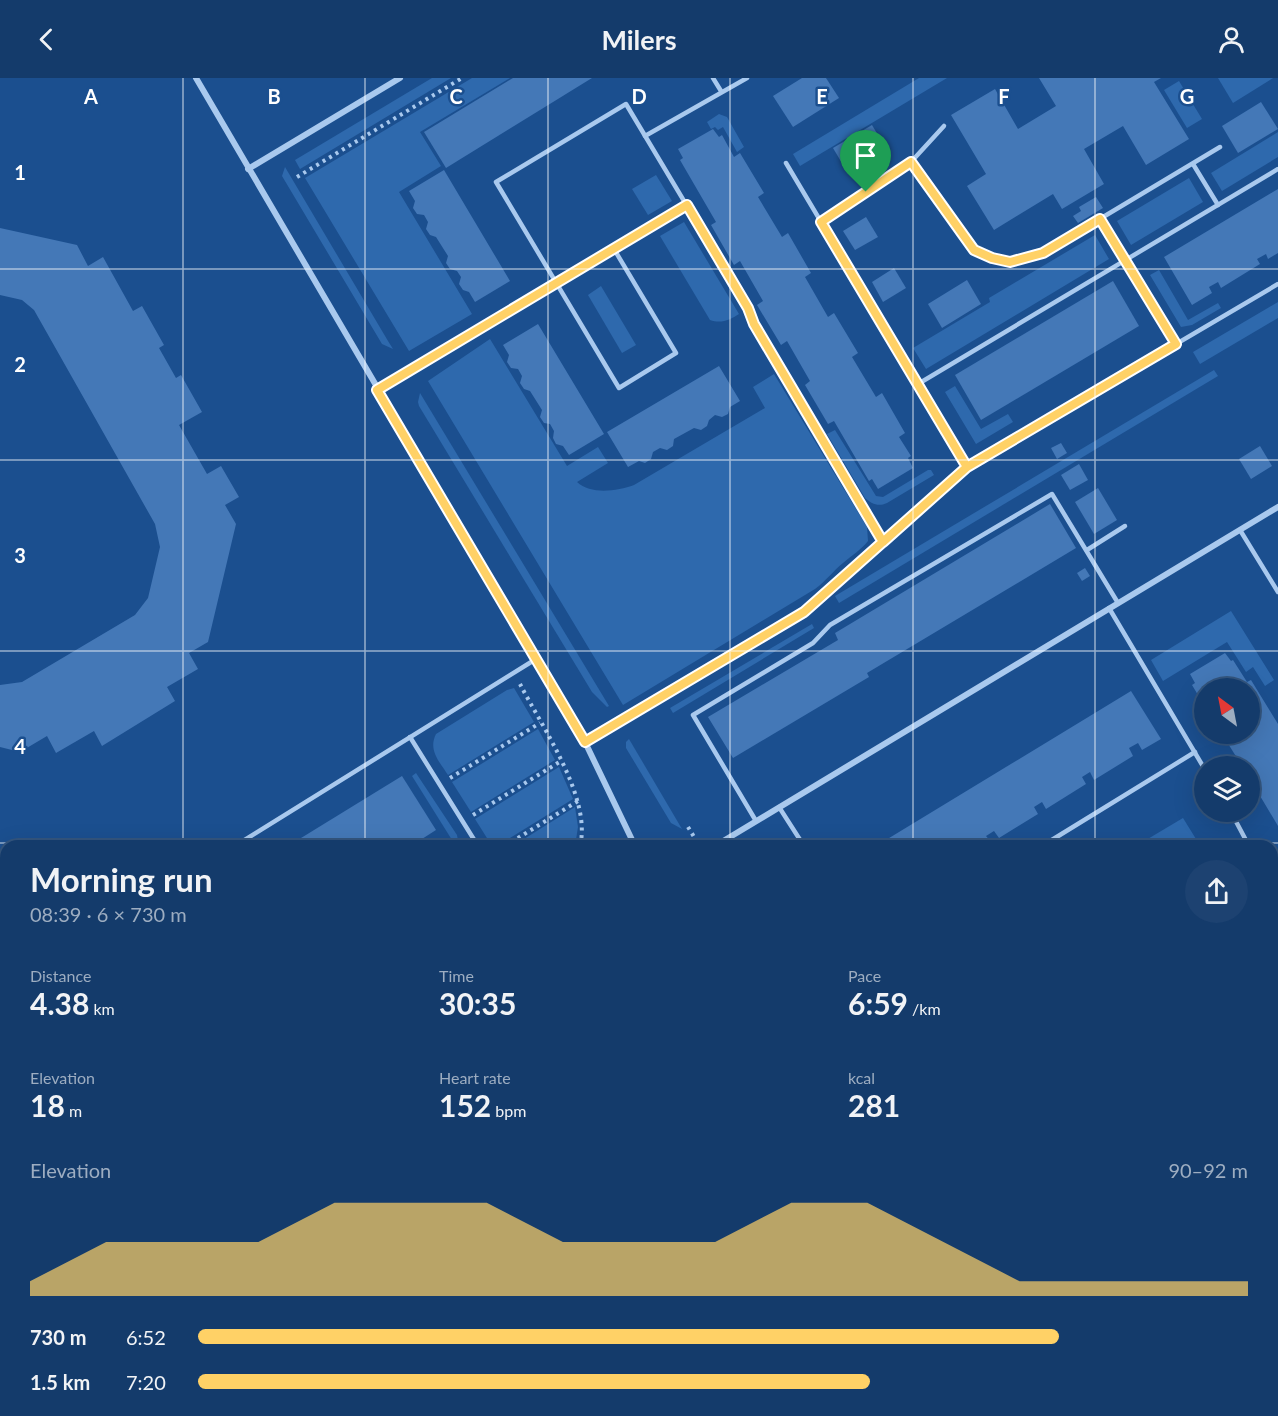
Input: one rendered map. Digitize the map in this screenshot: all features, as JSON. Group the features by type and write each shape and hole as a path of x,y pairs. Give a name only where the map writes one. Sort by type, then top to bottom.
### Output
{"street":[{"path":"196,78 585,742 633,840"},
{"path":"248,169 400,78"},
{"path":"725,840 1278,507"}],"lane":[{"path":"713,78 721,91"},
{"path":"645,136 747,78"},
{"path":"614,249 676,353 619,388 496,182 626,104 748,308 754,324 883,542"},
{"path":"821,222 911,162 944,126"},
{"path":"911,162 974,250 992,258 1010,262 1043,253 1220,147"},
{"path":"786,163 967,467"},
{"path":"1193,164 1218,205"},
{"path":"918,384 1278,169"},
{"path":"377,390 687,205"},
{"path":"1100,219 1176,344"},
{"path":"585,742 804,612 967,467 1278,284"},
{"path":"756,821 693,715 813,644 831,625 1052,494 1118,603"},
{"path":"1087,550 1125,526"},
{"path":"1240,530 1278,592"},
{"path":"1109,609 1197,756"},
{"path":"245,840 536,659"},
{"path":"410,737 474,840"},
{"path":"1052,840 1195,752"},
{"path":"779,807 800,840"},
{"path":"1236,822 1246,840"}],"path":[{"path":"297,177 462,78"},
{"path":"522,688 561,761 578,801 583,824 581,840"},
{"path":"450,778 540,723"},
{"path":"473,815 561,761"},
{"path":"515,840 578,801"},
{"path":"688,827 696,840"}],"shaded area":[{"path":"432,78 451,78 300,169 295,160"},
{"path":"472,78 510,78 420,132 441,166 399,192 472,314 409,351 305,178"},
{"path":"919,78 947,78 800,166 793,154"},
{"path":"1218,78 1273,78 1233,103"},
{"path":"1179,81 1202,119 1187,128 1164,90"},
{"path":"719,114 727,117 744,147 737,152 723,127 718,130 715,127 711,129 707,122"},
{"path":"1278,132 1278,157 1222,191 1211,173"},
{"path":"285,167 393,349 382,344 282,176"},
{"path":"656,175 672,201 648,215 632,189"},
{"path":"1189,178 1203,202 1131,245 1117,221"},
{"path":"684,222 739,314 732,318 725,321 710,320 660,236"},
{"path":"1095,235 1109,259 926,369 913,348 990,302 989,298"},
{"path":"1159,270 1188,320 1218,303 1221,308 1192,325 1181,327 1150,275"},
{"path":"601,286 636,345 622,353 588,295"},
{"path":"1278,302 1278,318 1200,364 1193,352"},
{"path":"490,339 567,466 598,447 608,463 577,482 589,489 597,490 620,489 634,485 765,408 753,387 774,374 867,527 868,541 815,589 623,705 428,381"},
{"path":"1214,370 1218,376 839,603 835,596"},
{"path":"955,386 981,429 1008,414 1013,422 976,444 945,392"},
{"path":"420,393 609,706 607,707 592,692 419,406"},
{"path":"835,430 876,496 883,497 928,470 931,470 934,475 887,503 878,505 873,503 865,498 827,434"},
{"path":"1231,611 1274,680 1265,686 1253,667 1246,672 1227,642 1163,681 1151,660"},
{"path":"812,624 814,628 673,713 670,708"},
{"path":"514,688 534,722 448,775 434,750 436,734 507,690"},
{"path":"538,729 555,760 471,812 452,782"},
{"path":"629,739 682,829 671,823 626,748 626,742"},
{"path":"559,767 573,799 507,840 488,840 475,819"},
{"path":"416,773 457,835 458,840 452,840 412,776"},
{"path":"575,807 578,827 576,840 523,840"},
{"path":"1183,818 1196,839 1194,840 1146,840"}],"building":[{"path":"513,78 592,78 446,168 424,132"},
{"path":"802,78 826,78 839,98 793,127 773,96"},
{"path":"1039,78 1161,78 1154,82 1189,139 1146,165 1123,126 1084,149 1104,184 1062,209 1053,194 994,230 967,186 986,174 951,115 995,89 1018,129 1056,106"},
{"path":"1261,102 1278,129 1238,153 1222,126"},
{"path":"872,125 885,147 846,170 833,148"},
{"path":"713,129 719,137 722,135 734,157 740,153 764,193 758,197 782,237 788,233 811,273 805,277 828,317 834,313 858,353 852,357 876,397 882,393 905,433 899,437 911,456 908,458 913,468 878,489 872,479 869,481 834,421 828,424 805,385 810,381 787,341 781,345 757,305 763,301 740,261 734,265 711,225 716,222 680,160 683,158 678,149"},
{"path":"444,170 510,281 475,302 469,292 463,290 459,284 461,277 457,271 450,269 446,263 448,256 436,237 430,235 426,229 428,222 424,215 417,214 413,208 415,201 409,191"},
{"path":"1278,189 1278,253 1268,259 1266,254 1257,259 1260,264 1221,288 1218,282 1209,287 1212,293 1192,305 1164,257"},
{"path":"1096,197 1103,208 1078,223 1073,216 1081,211 1079,207"},
{"path":"866,217 878,237 855,250 843,231"},
{"path":"0,228 77,245 88,266 103,257 133,311 142,306 164,345 159,348 176,378 181,375 202,412 179,425 207,474 221,466 239,497 225,505 236,524 208,642 189,653 198,669 167,687 175,701 102,746 94,731 56,753 47,736 20,752 0,747 0,685 22,682 135,615 148,598 160,547 155,524 34,310 22,300 0,295"},
{"path":"894,268 906,288 883,302 872,282"},
{"path":"967,280 981,304 942,328 928,304"},
{"path":"1113,281 1139,326 981,420 955,375"},
{"path":"538,324 604,434 569,455 563,446 556,444 553,438 554,431 550,424 544,423 540,417 542,410 530,391 524,389 520,383 522,376 518,369 511,368 507,362 509,355 503,345"},
{"path":"719,366 740,401 730,407 728,414 722,417 715,415 701,430 694,428 674,439 673,446 667,450 660,448 653,452 651,459 645,463 639,461 628,467 607,432"},
{"path":"1061,443 1067,453 1057,459 1051,448"},
{"path":"1260,446 1272,466 1251,479 1239,459"},
{"path":"1079,464 1088,480 1070,490 1061,475"},
{"path":"1098,488 1117,520 1094,534 1075,502"},
{"path":"1050,504 1076,548 867,673 869,677 733,758 708,717 838,640 835,633"},
{"path":"1085,568 1090,576 1082,581 1077,573"},
{"path":"1225,653 1231,661 1233,660 1244,678 1194,678 1194,681 1190,674"},
{"path":"1131,691 1161,739 1142,750 1138,743 1129,748 1133,756 1094,780 1090,772 1082,777 1086,784 1046,809 1042,802 1034,807 1038,814 999,838 994,831 986,836 989,840 886,840"},
{"path":"1260,695 1278,724 1278,826 1260,796 1260,756 1236,756 1228,744 1260,744"},
{"path":"402,776 436,830 420,840 298,840"}],"route":[{"path":"866,192 821,222 967,467 804,612 585,742 377,390 687,205 748,308 754,324 883,542 967,467 1176,344 1100,219 1043,253 1010,262 992,258 974,250 911,162 866,192"}]}
